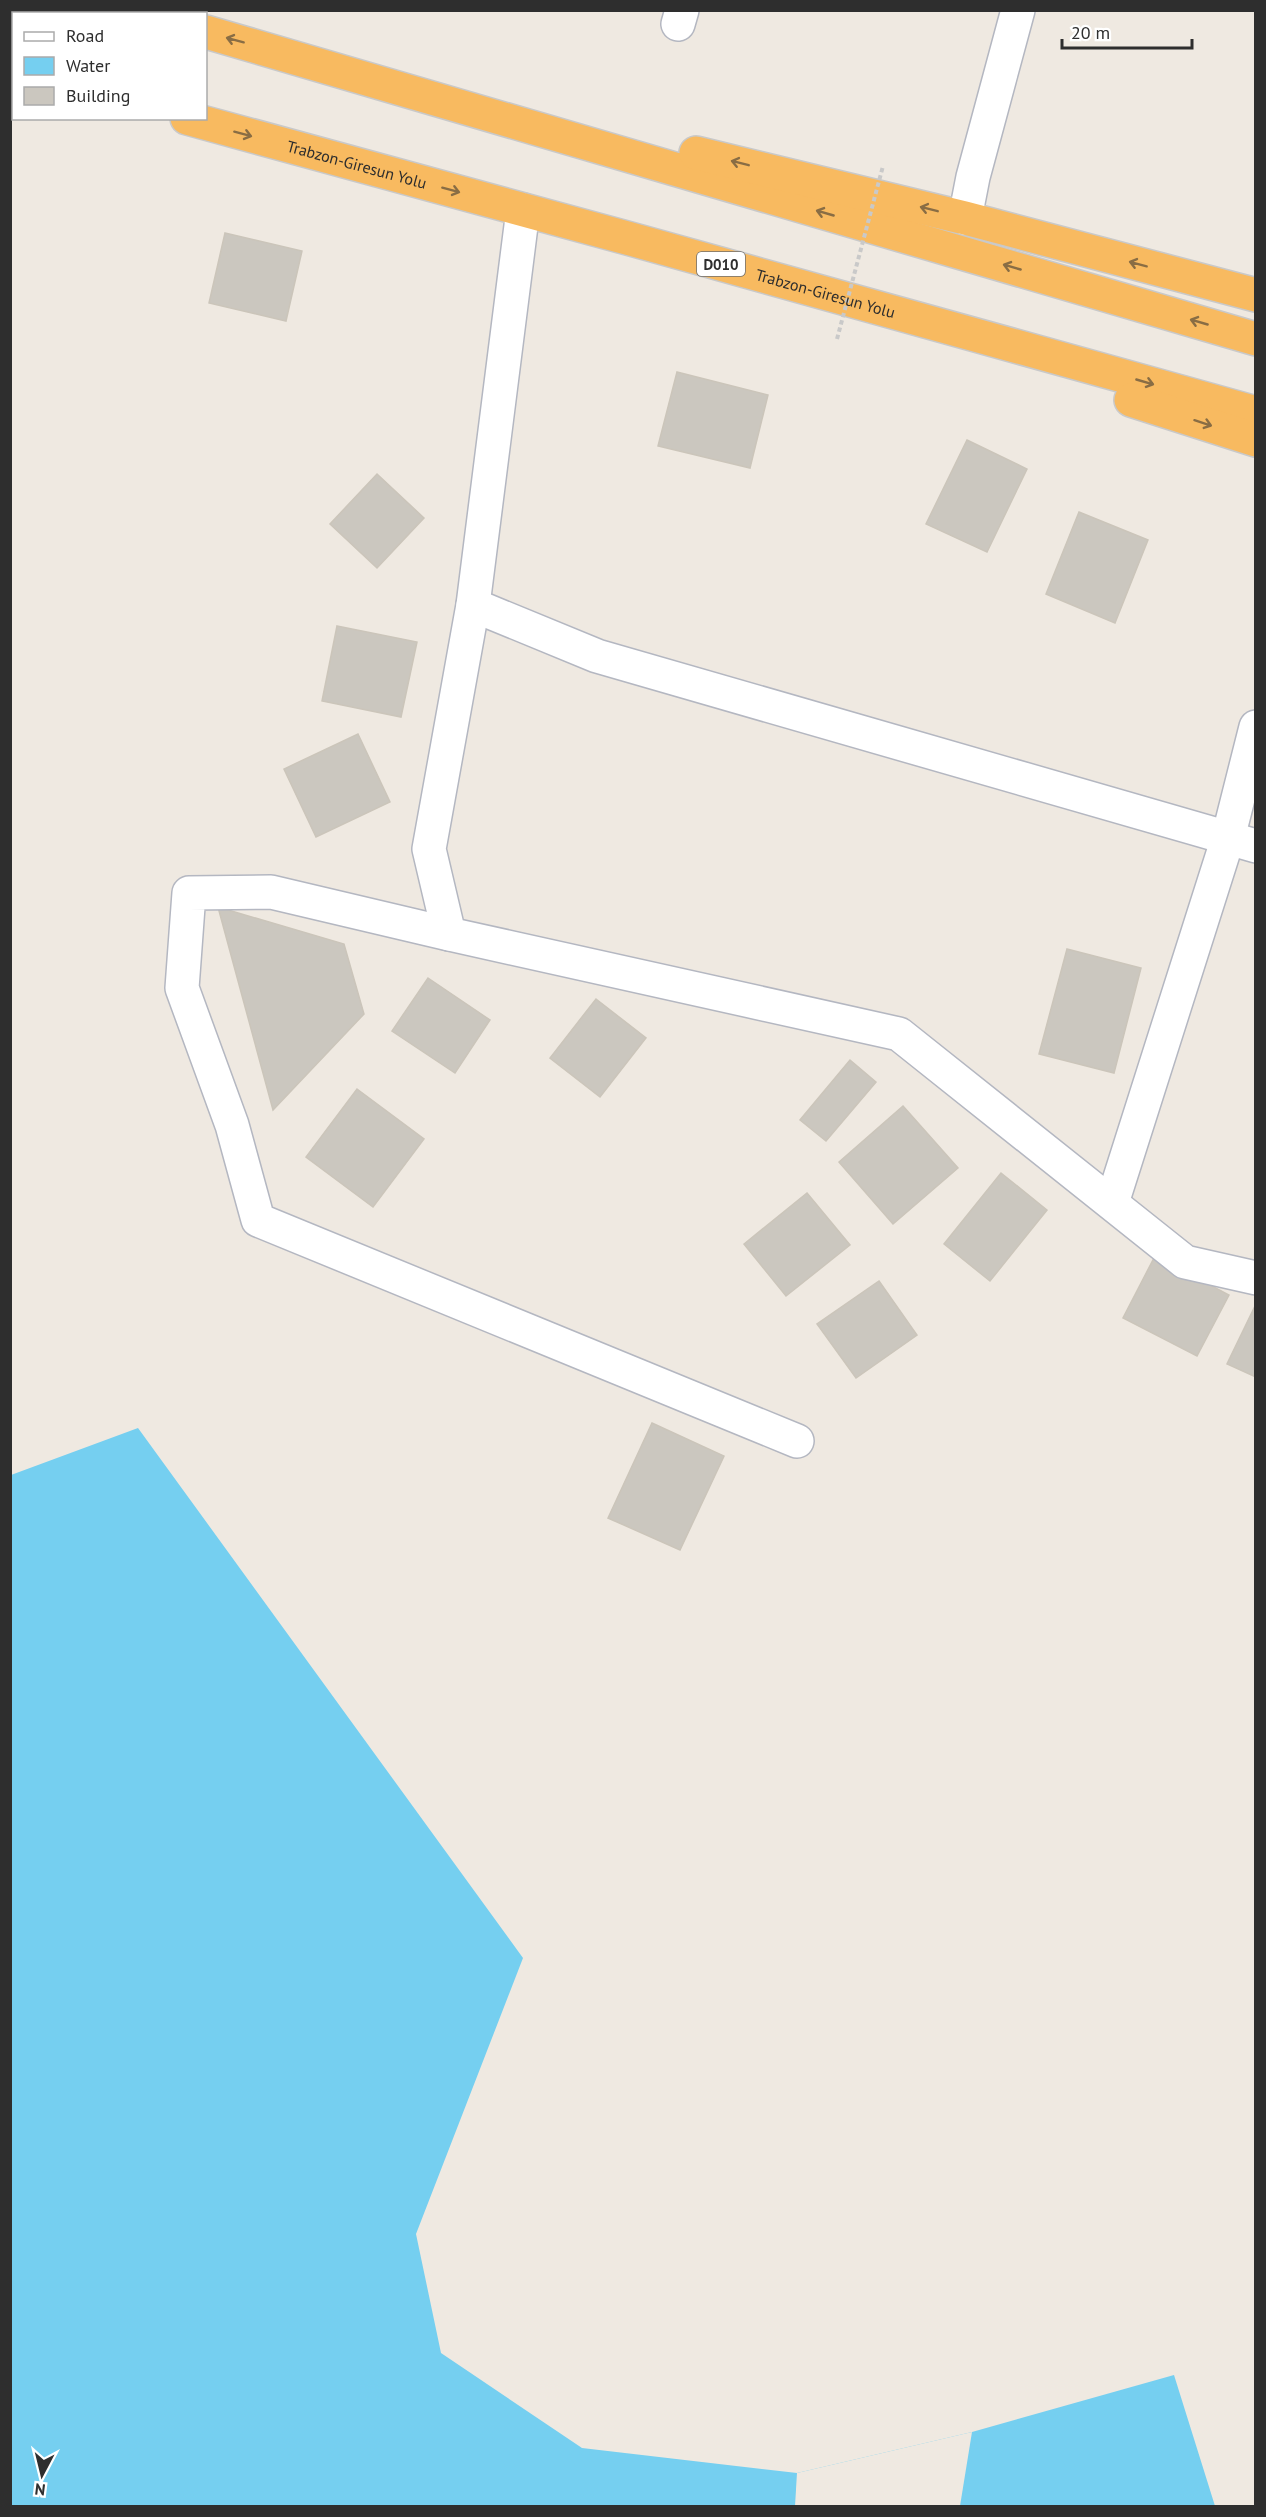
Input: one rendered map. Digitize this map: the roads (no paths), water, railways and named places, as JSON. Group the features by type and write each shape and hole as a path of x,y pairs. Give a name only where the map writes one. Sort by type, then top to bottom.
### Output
{"highway":[{"path":"207,32 1256,339"},
{"path":"284,54 965,218 1256,295"},
{"name":"Trabzon-Giresun Yolu","path":"194,120 1256,413"},
{"path":"627,238 1256,440"}],"street":[{"path":"965,218 973,177 1018,10"},
{"path":"449,934 429,849 473,605 523,210"},
{"path":"473,605 597,656 1242,842"},
{"path":"1112,1203 1242,842 1256,727"},
{"path":"797,1441 258,1220 232,1125 182,988 189,893 271,892 899,1034 1185,1262 1256,1278"}],"water":[{"path":"138,1428 523,1958 416,2234 441,2353 582,2448 797,2473 972,2432 1174,2375 1215,2506 11,2506 11,1475"}]}
